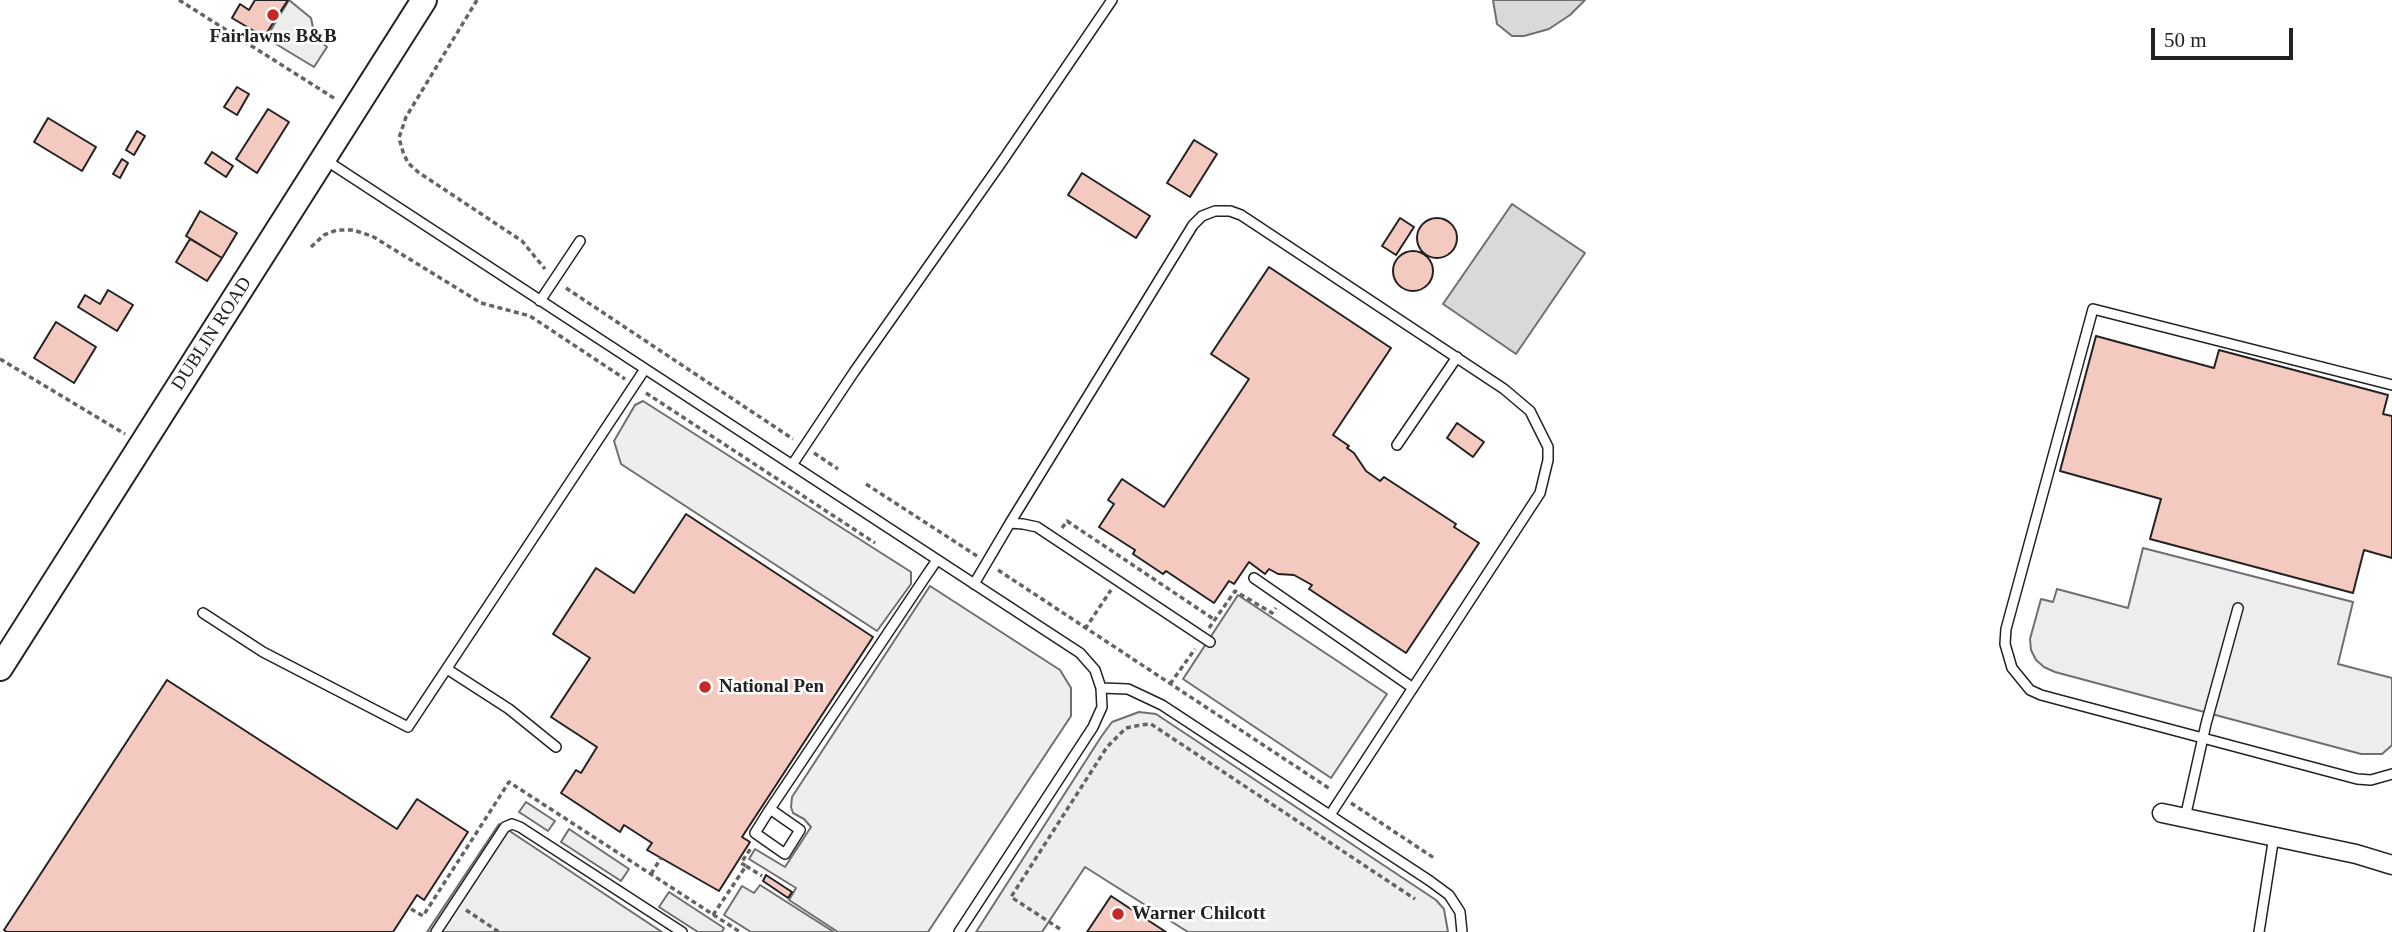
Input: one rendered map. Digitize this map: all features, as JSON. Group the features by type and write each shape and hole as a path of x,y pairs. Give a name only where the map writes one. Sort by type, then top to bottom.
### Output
{"main road":[{"name":"DUBLIN ROAD","path":"0,668 424,0"}],"street":[{"path":"2162,813 2356,854 2392,865"}],"lane":[{"path":"792,465 1112,0"},
{"path":"323,159 1080,653 1095,670 1101,688 1102,707 1093,727 959,932"},
{"path":"974,584 1193,225 1202,216 1215,211 1230,211 1241,215 1504,388 1530,411 1548,447 1548,460 1539,493 1330,815"},
{"path":"540,301 580,242"},
{"path":"2392,386 2093,309 2006,629 2005,643 2012,668 2030,690 2041,695 2357,779 2371,780 2392,774"},
{"path":"1397,445 1457,357"},
{"path":"203,613 263,652 408,727 645,369"},
{"path":"1010,523 1037,527 1206,640"},
{"path":"770,809 800,830 786,853 755,832 770,809 937,559"},
{"path":"1254,578 1413,688"},
{"path":"2185,818 2238,608"},
{"path":"447,669 509,709 556,747"},
{"path":"1101,688 1128,689 1162,705 1449,895 1460,912 1462,932"},
{"path":"436,932 505,828 512,824 682,932"},
{"path":"2259,932 2274,836"}],"path":[{"path":"179,0 353,110"},
{"path":"311,247 324,235 337,230 353,230 372,236 481,303 530,316 876,543"},
{"path":"0,359 142,444"},
{"path":"866,484 1434,858"},
{"path":"1055,539 1067,521 1215,620"},
{"path":"1085,629 1129,562"},
{"path":"1170,684 1206,640 1215,620 1235,592 1272,613 1282,598"},
{"path":"1060,929 1011,897 1107,747 1126,728 1151,724 1415,899"},
{"path":"760,836 741,863 762,876"},
{"path":"651,874 661,858"},
{"path":"713,915 746,866"},
{"path":"438,892 499,932"}],"shaded area":[{"path":"289,0 311,18 315,37 327,47 314,67 266,38"},
{"path":"1493,0 1585,0 1570,15 1549,29 1524,36 1512,36 1497,24"},
{"path":"1512,204 1585,253 1516,354 1443,304"},
{"path":"643,401 911,572 911,584 877,631 621,464 614,441 635,405"},
{"path":"2143,548 2353,602 2338,664 2392,678 2392,745 2382,754 2361,754 2055,672 2036,660 2030,639 2041,599 2053,602 2057,589 2128,608"},
{"path":"930,586 1060,670 1071,688 1071,716 928,932 838,932 789,900 796,888 749,859 755,849 785,867 811,827 793,813 792,797"},
{"path":"1238,595 1387,694 1331,778 1183,679"},
{"path":"1139,712 1156,714 1436,900 1444,909 1448,932 1188,932 1085,867 1042,932 976,932 1112,722"},
{"path":"526,802 555,821 548,831 519,812"},
{"path":"499,824 662,932 427,932"},
{"path":"569,829 629,869 621,881 561,842"},
{"path":"760,885 834,932 751,932 724,915 742,886 754,893"},
{"path":"669,892 724,928 722,932 698,932 659,907"}],"building":[{"path":"255,0 288,0 264,37 232,18 240,4 249,10"},
{"path":"237,87 249,94 237,115 224,107"},
{"path":"268,109 289,122 257,173 236,159"},
{"path":"48,118 96,147 82,171 34,142"},
{"path":"137,131 145,136 134,155 126,150"},
{"path":"1194,140 1217,154 1190,197 1167,183"},
{"path":"212,152 233,166 226,177 205,163"},
{"path":"122,159 128,163 120,178 113,174"},
{"path":"1082,173 1150,216 1136,238 1068,195"},
{"path":"200,211 237,233 222,258 186,236"},
{"path":"1400,218 1414,227 1396,255 1382,246"},
{"path":"1437,218 1445,219 1451,224 1456,230 1456,246 1451,252 1445,257 1437,258 1429,257 1423,252 1418,246 1417,238 1418,230 1423,224 1429,219"},
{"path":"190,239 222,258 207,281 176,262"},
{"path":"1413,251 1421,252 1427,257 1432,263 1432,279 1427,285 1421,290 1413,291 1405,290 1399,285 1394,279 1393,271 1394,263 1399,257 1405,252"},
{"path":"1269,267 1391,348 1333,435 1349,446 1347,448 1354,453 1366,471 1380,481 1384,477 1456,524 1454,527 1479,543 1406,653 1309,589 1312,585 1294,575 1278,574 1269,569 1265,574 1249,562 1234,584 1229,581 1214,603 1166,571 1163,574 1133,554 1135,550 1099,527 1114,504 1108,500 1122,479 1164,507 1249,379 1211,354"},
{"path":"108,290 133,305 117,331 78,307 85,295 100,304"},
{"path":"56,322 96,347 74,383 34,358"},
{"path":"2096,336 2214,368 2219,350 2388,395 2383,414 2392,416 2392,558 2364,550 2353,593 2150,539 2161,499 2060,471"},
{"path":"1457,423 1484,442 1473,457 1447,438"},
{"name":"National Pen","path":"686,514 873,637 742,837 750,842 719,891 647,850 652,843 624,825 620,832 561,793 576,770 581,773 597,747 551,717 590,658 553,634 596,568 634,593"},
{"path":"167,680 397,829 417,799 468,832 424,900 417,895 393,932 4,930"},
{"path":"766,875 792,892 788,898 763,881"},
{"name":"Warner Chilcott","path":"1111,896 1166,932 1087,932"}],"place":[{"name":"Fairlawns B&B","path":"273,15"},
{"name":"National Pen","path":"705,687"},
{"name":"Warner Chilcott","path":"1118,914"}]}
